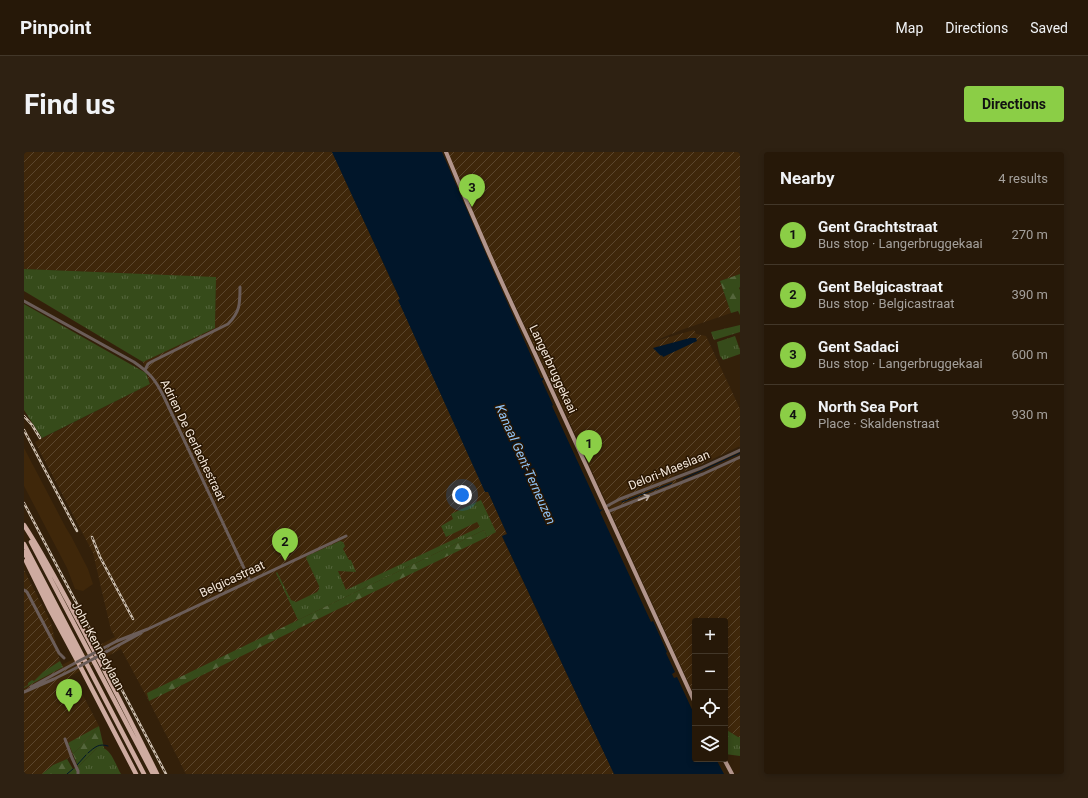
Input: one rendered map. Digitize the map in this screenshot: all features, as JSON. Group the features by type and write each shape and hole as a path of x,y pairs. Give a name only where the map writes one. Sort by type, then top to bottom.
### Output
{"highway":[{"path":"24,527 47,563 92,646 142,742 156,774"},
{"name":"John Kennedylaan","path":"24,527 153,774"},
{"name":"John Kennedylaan","path":"24,544 144,774"},
{"name":"John Kennedylaan","path":"24,552 140,774"},
{"path":"24,558 136,774"},
{"path":"125,752 140,774"}],"main road":[{"name":"Langerbruggekaai","path":"446,152 507,296 692,696"},
{"path":"726,762 732,774"}],"street":[{"path":"145,370 150,362 228,324 235,317 238,311 240,287"},
{"name":"Adrien De Gerlachestraat","path":"24,301 134,362 154,378 162,392 250,581"},
{"name":"Delori-Maeslaan","path":"606,509 620,500 701,468 740,450"},
{"name":"Delori-Maeslaan","path":"606,509 703,474 740,457"},
{"name":"Belgicastraat","path":"96,655 346,536"},
{"path":"24,590 27,592 59,653 64,658"},
{"name":"Belgicastraat","path":"96,655 117,641 148,629"},
{"path":"24,691 66,673 96,655"},
{"path":"24,691 64,669 80,665"},
{"path":"65,739 78,774"}],"shaded area":[{"path":"24,152 332,152 486,492 488,491 507,534 502,537 614,774 186,774 121,649 69,677 76,682 99,726 67,759 53,765 42,774 24,774 24,570 51,623 62,665 115,637 111,630 93,553 35,442 150,384 143,362 215,328 216,278 24,269"},
{"path":"444,152 740,152 740,274 720,281 731,313 681,330 652,342 694,330 696,334 706,336 740,409 740,446 698,466 674,475 678,485 740,457 740,737 728,731 728,618 692,618 692,690 568,418"},
{"path":"24,448 88,569 93,584 83,591 75,589 67,568 24,486"}],"green space":[{"path":"24,269 216,277 215,328 143,362 24,291"},
{"path":"740,274 740,315 738,311 731,313 720,281"},
{"path":"24,304 146,373 150,384 42,438 24,410"},
{"path":"740,325 740,332 714,340 711,332"},
{"path":"735,336 740,354 723,360 720,356 717,342"},
{"path":"481,500 496,532 487,537 484,530 298,620 276,573 277,572 291,600 296,602 317,592 319,586 306,558 307,556 340,541 343,542 345,546 343,549 349,560 351,560 356,572 338,571 346,590 480,527 477,522 446,537 441,526 453,519 451,514"},
{"path":"484,530 487,537 149,701 147,693"},
{"path":"60,661 63,667 24,688 32,680 34,681 43,672"},
{"path":"99,726 73,754 68,743"},
{"path":"99,726 104,748 97,748 78,767 73,754"},
{"path":"728,731 740,737 740,756 728,754"},
{"path":"101,747 111,754 121,774 67,774 78,767 97,748"},
{"path":"67,759 73,769 67,774 42,774 53,765"}],"water":[{"name":"Kanaal Gent-Terneuzen","path":"332,152 442,152 541,378 543,378 542,381 553,405 552,406 600,510 603,509 600,512 651,622 653,621 667,652 666,653 675,672 672,674 674,678 677,677 692,710 692,762 718,762 724,774 614,774 502,536 507,534 488,492 485,492 398,300 400,299"},
{"path":"690,338 696,338 697,341 663,357 653,348"}],"waterway":[{"path":"683,479 740,453"},
{"path":"622,502 672,483"},
{"path":"88,753 100,745 108,746"},
{"path":"77,765 86,755"},
{"path":"67,774 73,769"}],"railway":[{"path":"24,416 40,438"},
{"path":"24,430 77,531"},
{"path":"24,503 166,774"},
{"path":"92,537 100,557 133,619"}],"place":[{"name":"Gent Sadaci","path":"472,207"},
{"name":"Gent Grachtstraat","path":"589,463"},
{"name":"Gent Belgicastraat","path":"285,561"},
{"name":"North Sea Port","path":"69,712"}]}
